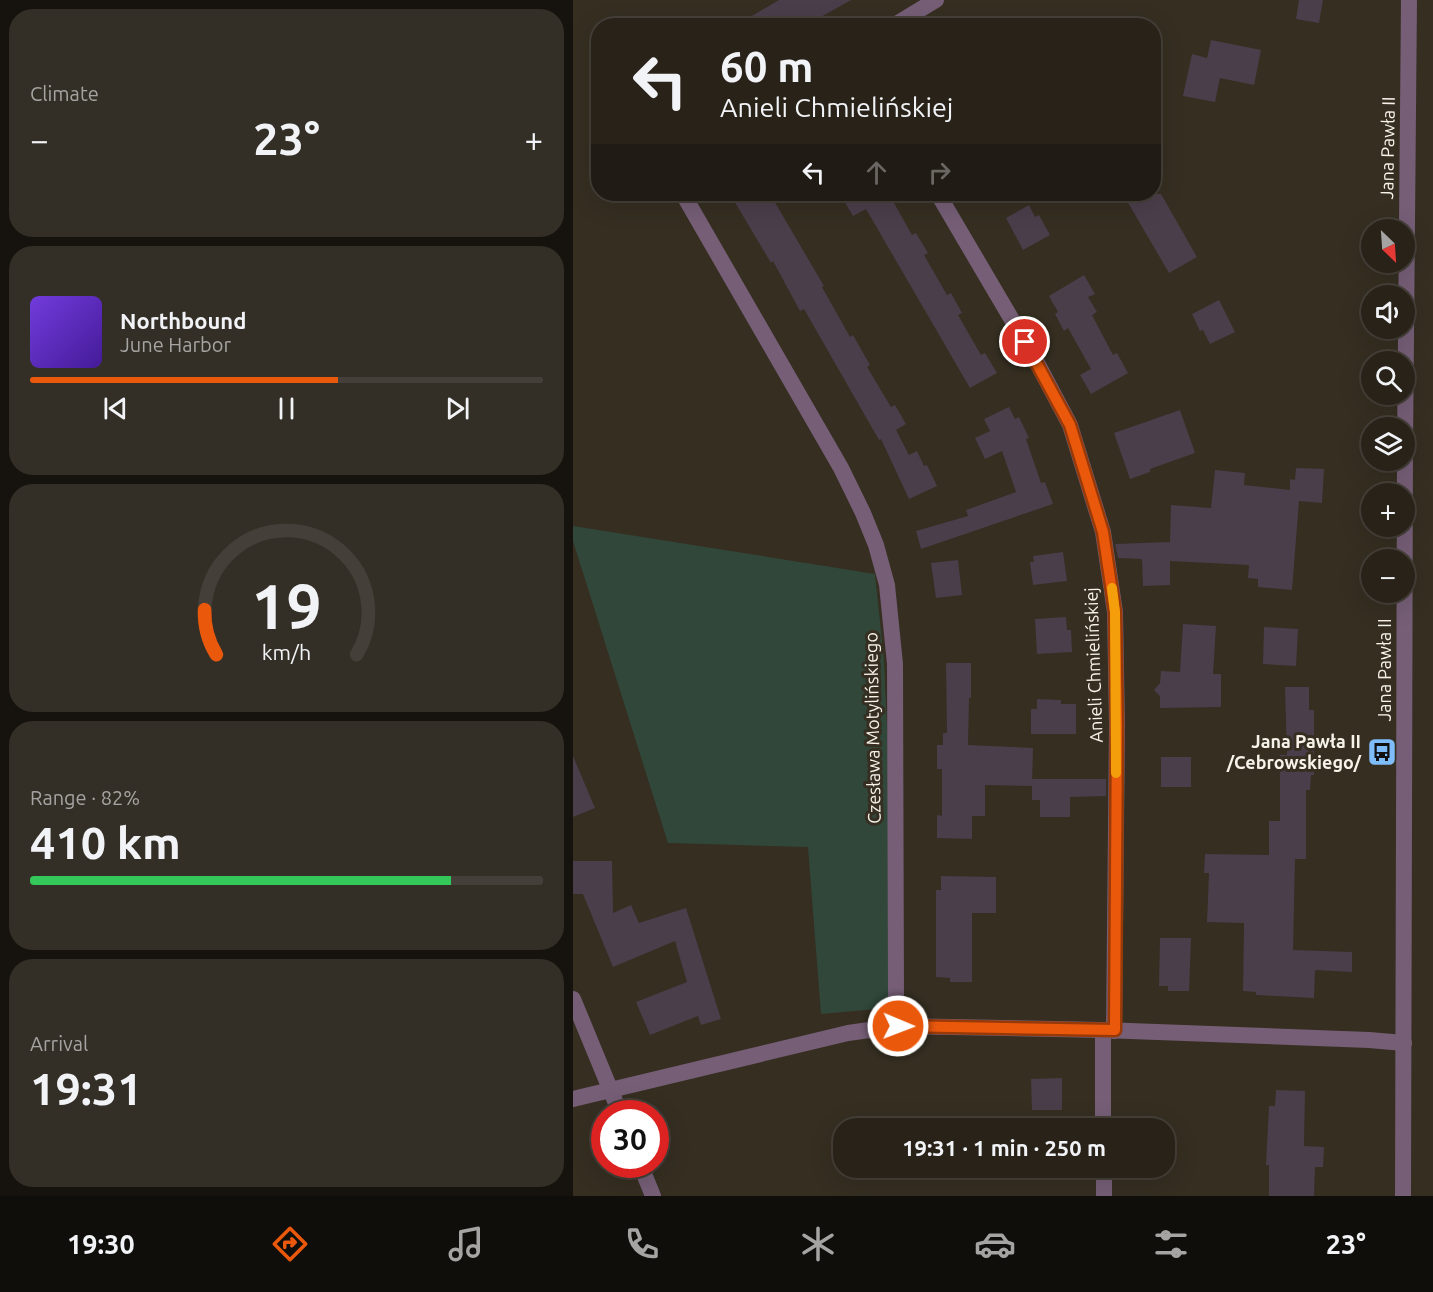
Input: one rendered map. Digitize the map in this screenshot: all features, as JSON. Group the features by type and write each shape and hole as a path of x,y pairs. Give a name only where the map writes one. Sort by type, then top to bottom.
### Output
{"street":[{"path":"906,18 936,0"},
{"name":"Jana Pawła II","path":"1403,1196 1409,0"},
{"name":"Czesława Motylińskiego","path":"687,201 841,468 876,545 887,585 895,664 898,1026"},
{"name":"Anieli Chmielińskiej","path":"942,201 1035,359 1070,425 1103,532 1115,612 1117,725 1109,1030 1104,1118"},
{"path":"573,999 614,1100"},
{"path":"573,1099 848,1033 898,1026 1109,1030 1404,1043"},
{"path":"646,1178 653,1196"},
{"path":"1104,1178 1104,1196"}],"green space":[{"path":"573,526 875,574 884,660 899,1007 821,1014 808,847 668,843 573,541"}],"building":[{"path":"779,0 851,0 819,18 749,18"},
{"path":"1299,0 1323,0 1319,23 1296,19"},
{"path":"1211,40 1261,50 1254,85 1220,78 1215,102 1183,96 1192,54 1207,58"},
{"path":"1161,194 1197,257 1169,273 1127,201 1161,201"},
{"path":"734,201 774,201 824,286 822,287 850,337 853,335 870,365 867,367 891,407 895,405 906,424 896,430 909,455 917,451 937,486 909,499 881,439 879,440 804,309 800,311 773,261 771,263"},
{"path":"844,201 893,201 912,235 916,233 928,253 924,255 947,295 951,293 962,313 958,315 981,355 985,353 997,373 970,388 866,209 853,216"},
{"path":"1029,205 1035,217 1039,215 1050,235 1023,250 1006,218"},
{"path":"1084,275 1095,294 1088,297 1097,312 1092,315 1113,355 1117,353 1128,373 1091,394 1080,375 1091,369 1068,328 1064,331 1055,314 1058,312 1049,296"},
{"path":"1219,300 1235,332 1210,344 1203,330 1200,331 1192,314"},
{"path":"1009,407 1015,419 1019,417 1029,438 1026,439 1041,483 1045,482 1053,504 921,549 916,531 968,516 966,510 1016,492 1002,451 985,459 975,438 990,431 984,419"},
{"path":"1180,410 1195,453 1150,469 1150,472 1130,479 1114,433"},
{"path":"1296,468 1324,469 1322,503 1299,501 1292,590 1258,587 1258,579 1248,578 1249,565 1170,561 1170,585 1143,586 1142,559 1118,558 1115,544 1170,542 1171,505 1211,508 1215,470 1245,473 1244,485 1290,490 1290,479 1295,480"},
{"path":"1063,552 1067,581 1033,585 1030,562 1034,562 1033,556"},
{"path":"958,560 962,595 936,598 931,563"},
{"path":"1066,617 1067,630 1071,630 1072,652 1037,654 1035,619"},
{"path":"1183,624 1216,626 1213,674 1221,674 1221,707 1160,708 1160,696 1154,690 1160,683 1161,671 1180,672"},
{"path":"1264,627 1298,629 1296,666 1263,664"},
{"path":"946,663 971,663 968,745 1033,748 1032,786 985,785 985,816 972,816 972,839 937,838 937,815 942,816 942,769 937,769 937,745 943,745 943,733 947,733"},
{"path":"1285,687 1309,687 1309,710 1314,710 1314,775 1311,775 1310,790 1306,790 1306,859 1295,859 1293,950 1352,952 1352,972 1315,970 1314,998 1256,995 1256,992 1243,991 1244,923 1207,922 1209,873 1204,873 1205,854 1269,855 1269,821 1280,821 1280,755 1287,755"},
{"path":"1037,699 1061,700 1061,704 1076,704 1076,734 1031,734 1031,709 1037,709"},
{"path":"573,756 595,808 573,817"},
{"path":"1161,757 1191,757 1191,787 1161,787"},
{"path":"1032,779 1106,779 1106,796 1070,797 1070,817 1040,817 1040,800 1032,800"},
{"path":"573,861 612,861 613,913 631,905 639,923 686,908 721,1019 701,1025 698,1016 650,1035 636,1002 687,982 675,941 613,967 583,894 573,894"},
{"path":"941,876 996,877 996,913 972,913 972,982 950,982 950,978 936,977 936,890 941,890"},
{"path":"1160,938 1191,938 1189,991 1168,991 1168,986 1159,986"},
{"path":"1062,1078 1062,1110 1032,1110 1031,1079"},
{"path":"1276,1090 1305,1091 1304,1146 1324,1147 1323,1167 1315,1167 1314,1196 1269,1196 1269,1165 1266,1165 1269,1106 1275,1106"}],"slow traffic":[{"path":"1112,588 1115,612 1116,773"}],"place":[{"name":"Jana Pawła II /Cebrowskiego/","path":"1382,752"}],"route":[{"path":"898,1026 1115,1030 1117,725 1115,612 1103,532 1070,425 1025,342"}]}
